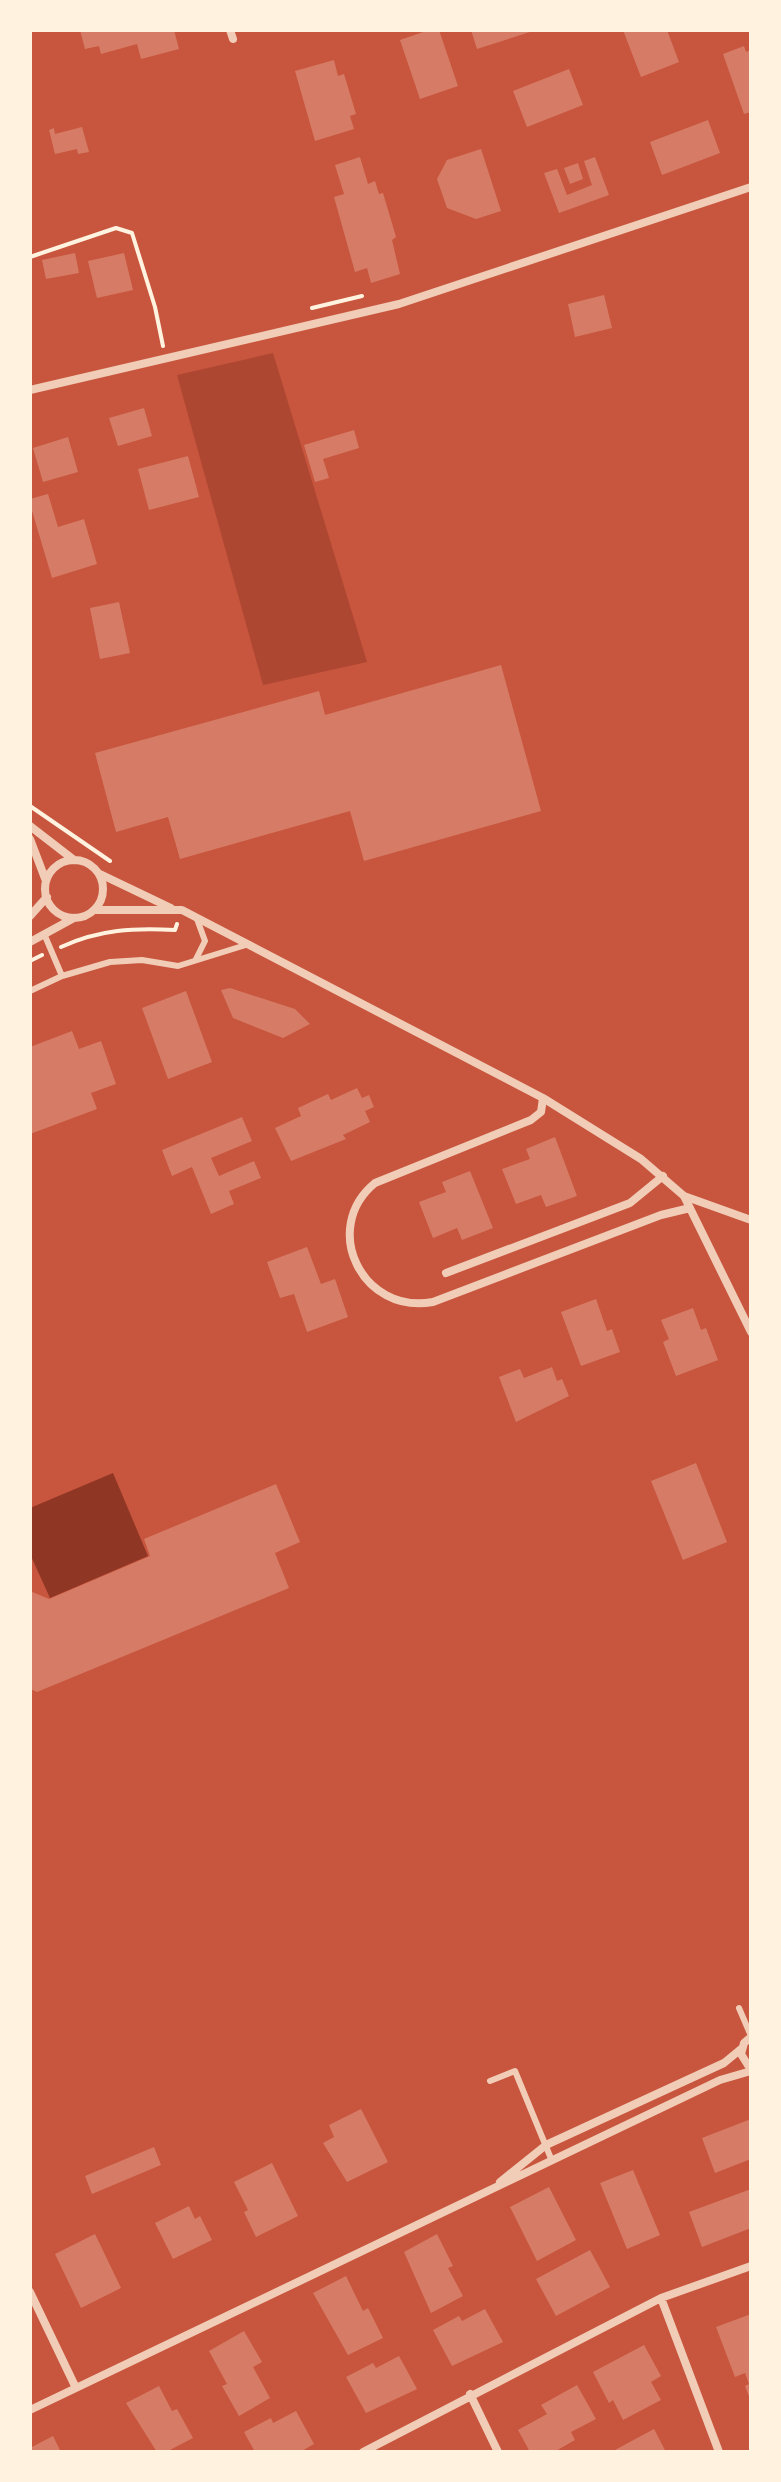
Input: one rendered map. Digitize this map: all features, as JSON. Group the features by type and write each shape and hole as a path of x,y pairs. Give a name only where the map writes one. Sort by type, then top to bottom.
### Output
{"street":[{"path":"30,390 430,295 751,187"},
{"path":"30,826 74,860"},
{"path":"30,839 46,881 47,897 57,912 74,918"},
{"path":"46,881 57,866 74,860 84,861 99,874 251,944 543,1098 663,1176 684,1196 751,1332"},
{"path":"94,910 103,892 99,874"},
{"path":"30,916 47,897"},
{"path":"30,942 94,910 174,910"},
{"path":"543,1098 541,1112 531,1120 375,1183 363,1193 352,1224 351,1250 359,1269 382,1296 412,1306 433,1302 661,1215 690,1208"},
{"path":"446,1273 630,1203 663,1176"},
{"path":"684,1196 751,1220"},
{"path":"490,2190 546,2145 724,2063 751,2037"},
{"path":"30,2410 720,2080 751,2070 741,2059 741,2049"},
{"path":"363,2452 470,2394 661,2298 751,2266"},
{"path":"30,2292 75,2386"},
{"path":"661,2298 719,2452"},
{"path":"470,2394 498,2452"}],"lane":[{"path":"195,916 203,928 205,941 196,959"},
{"path":"45,936 62,976"},
{"path":"30,991 62,976 110,962 142,960 178,966 251,944"},
{"path":"739,2008 751,2037"},
{"path":"490,2081 515,2071 552,2161"}],"path":[{"path":"30,257 116,228 132,233 155,307 165,360"},
{"path":"308,308 368,295"},
{"path":"148,349 177,342"}],"shaded area":[{"path":"273,353 367,662 263,685 177,375"},
{"path":"113,1473 148,1556 50,1598 30,1554 30,1508"}],"building":[{"path":"80,30 174,30 179,49 141,59 137,44 101,54 99,46 85,49"},
{"path":"429,30 439,30 458,86 420,99 400,40"},
{"path":"471,30 533,30 533,31 477,49"},
{"path":"623,30 667,30 679,62 641,77"},
{"path":"744,46 746,52 751,50 751,112 744,114 723,54"},
{"path":"334,60 338,76 344,74 356,114 350,116 354,129 315,141 295,71"},
{"path":"569,69 583,105 527,127 513,91"},
{"path":"708,120 720,153 662,175 650,142"},
{"path":"82,127 89,152 78,154 77,149 55,154 49,130 54,128 55,134"},
{"path":"481,149 501,211 476,219 447,208 437,179 447,160"},
{"path":"360,157 368,184 375,181 379,194 383,193 396,237 392,240 400,274 371,283 367,268 355,272 334,197 344,194 335,165"},
{"path":"595,157 609,195 559,213 544,173 557,169 567,195 592,185 584,161"},
{"path":"578,163 583,179 570,184 564,168"},
{"path":"75,253 79,273 46,279 42,260"},
{"path":"124,253 133,290 97,298 88,261"},
{"path":"604,295 612,328 575,337 568,304"},
{"path":"144,408 152,436 118,446 109,418"},
{"path":"354,430 359,448 323,459 329,478 315,482 304,445"},
{"path":"68,437 78,472 43,482 33,448"},
{"path":"188,456 199,497 149,510 138,469"},
{"path":"48,494 58,527 84,519 97,564 52,578 30,504 30,499"},
{"path":"119,602 130,653 100,659 90,608"},
{"path":"501,665 541,811 364,861 350,811 180,859 168,817 116,832 95,753 319,691 325,715"},
{"path":"230,988 295,1009 310,1024 283,1038 233,1018 221,990"},
{"path":"186,991 212,1062 168,1079 142,1008"},
{"path":"72,1031 79,1049 101,1041 116,1084 91,1093 97,1109 30,1134 30,1047"},
{"path":"357,1088 362,1098 369,1095 374,1107 365,1111 370,1122 343,1135 346,1139 291,1161 275,1128 301,1116 298,1108 328,1094 331,1100"},
{"path":"242,1117 252,1141 211,1158 219,1176 254,1161 261,1178 229,1191 234,1204 211,1214 192,1167 172,1176 162,1150"},
{"path":"555,1137 577,1196 546,1207 541,1195 516,1204 502,1169 530,1159 526,1149"},
{"path":"470,1171 493,1228 462,1240 457,1228 433,1238 419,1202 446,1192 442,1182"},
{"path":"307,1247 321,1284 335,1279 348,1317 307,1332 294,1294 280,1298 267,1262"},
{"path":"596,1299 607,1331 612,1329 620,1352 581,1366 561,1312"},
{"path":"693,1308 701,1330 706,1328 718,1360 676,1376 663,1342 669,1339 661,1320"},
{"path":"552,1367 557,1381 562,1379 569,1396 516,1422 499,1377 520,1369 524,1378"},
{"path":"696,1463 727,1542 683,1560 651,1481"},
{"path":"276,1484 300,1542 275,1553 289,1588 37,1692 30,1689 30,1591 49,1599 150,1556 144,1539"},
{"path":"361,2109 388,2162 347,2182 323,2143 334,2137 329,2125"},
{"path":"751,2119 751,2159 715,2173 702,2138"},
{"path":"154,2147 161,2165 92,2194 85,2176"},
{"path":"272,2163 298,2216 256,2237 244,2212 248,2210 234,2182"},
{"path":"633,2170 660,2235 627,2249 600,2183"},
{"path":"549,2187 576,2240 537,2261 510,2207"},
{"path":"751,2189 751,2228 702,2247 689,2212"},
{"path":"189,2206 195,2219 200,2216 212,2240 173,2259 155,2223"},
{"path":"95,2234 121,2288 81,2308 55,2254"},
{"path":"437,2234 453,2266 448,2268 463,2296 431,2313 404,2252"},
{"path":"590,2250 610,2287 556,2316 536,2279"},
{"path":"346,2276 363,2311 368,2308 383,2338 348,2355 313,2293"},
{"path":"485,2309 503,2342 452,2366 433,2330 459,2316 462,2321"},
{"path":"751,2314 751,2402 745,2386 749,2384 745,2373 735,2377 716,2327"},
{"path":"244,2331 262,2362 253,2367 270,2398 239,2416 222,2386 227,2384 209,2351"},
{"path":"644,2345 661,2376 651,2382 661,2400 623,2420 613,2400 609,2403 593,2372"},
{"path":"399,2356 417,2389 366,2413 346,2377 373,2363 376,2368"},
{"path":"577,2385 596,2419 571,2432 575,2440 554,2452 530,2452 518,2430 547,2414 541,2405"},
{"path":"159,2386 172,2411 177,2409 193,2438 166,2452 157,2452 126,2403"},
{"path":"296,2411 314,2444 300,2452 255,2452 244,2432 271,2418 273,2423"},
{"path":"654,2429 666,2452 616,2452 615,2450"},
{"path":"53,2436 61,2452 30,2452 30,2448"}]}
